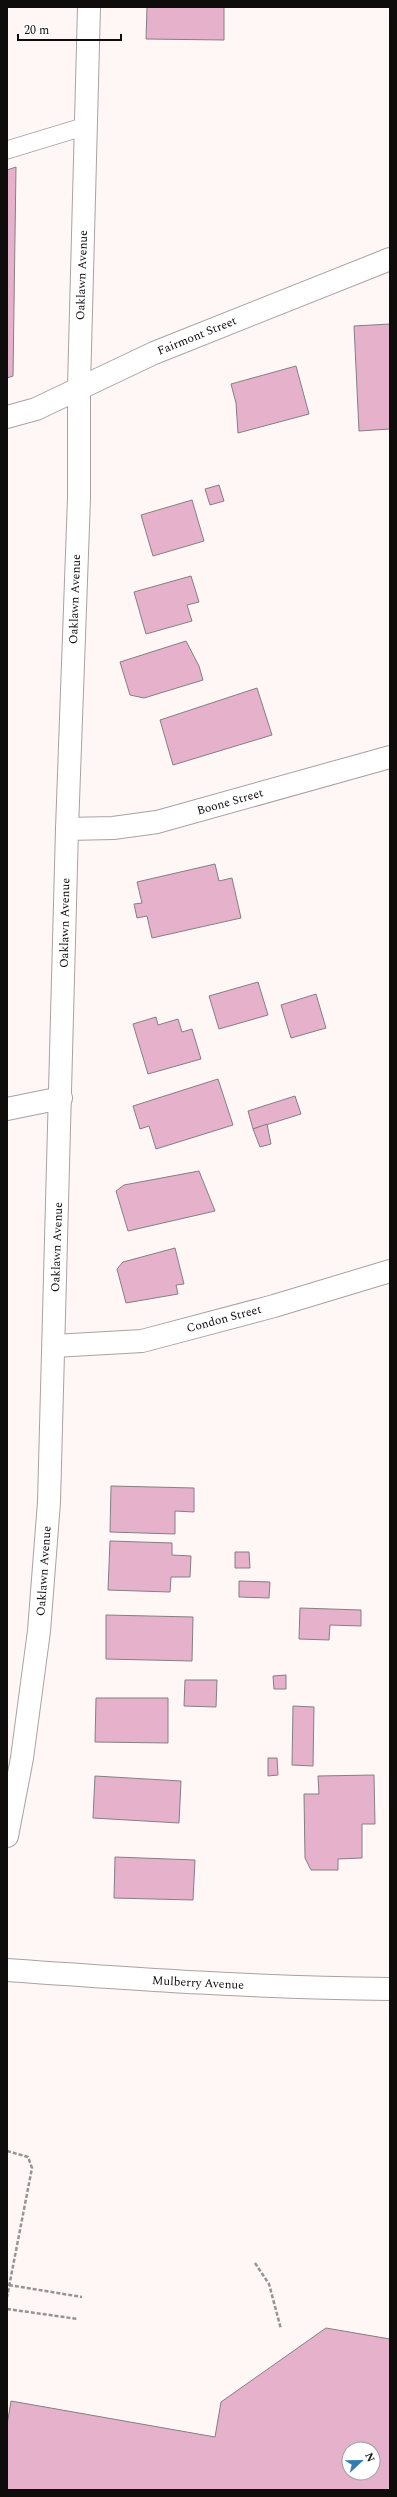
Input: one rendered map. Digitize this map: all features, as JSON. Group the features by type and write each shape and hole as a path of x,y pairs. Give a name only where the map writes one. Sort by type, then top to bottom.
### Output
{"street":[{"name":"Oaklawn Avenue","path":"7,1836 22,1758 39,1631 49,1502 67,829 79,506 79,387 89,7"},
{"name":"Fairmont Street","path":"7,417 36,409 79,387 154,353 390,260"},
{"name":"Boone Street","path":"67,829 113,828 158,822 390,757"},
{"path":"7,1109 61,1098"},
{"name":"Condon Street","path":"54,1346 142,1341 274,1306 390,1271"},
{"name":"Mulberry Avenue","path":"7,1970 311,1989 390,1989"}],"lane":[{"path":"7,150 86,126"}],"path":[{"path":"7,2151 28,2158 32,2168 7,2297"},
{"path":"255,2262 269,2284 281,2329"},
{"path":"9,2285 82,2297"},
{"path":"7,2309 78,2319"}],"building":[{"path":"147,7 224,7 224,40 146,39"},
{"path":"16,167 13,376 7,378 7,170"},
{"path":"390,324 390,429 359,431 354,326"},
{"path":"296,366 309,414 238,433 236,403 231,384"},
{"path":"219,485 224,501 210,505 205,489"},
{"path":"192,500 204,541 153,556 141,515"},
{"path":"191,576 199,602 187,605 192,621 146,634 134,592"},
{"path":"186,641 199,666 203,680 144,698 130,695 120,662"},
{"path":"257,688 272,735 173,765 160,720"},
{"path":"215,864 219,881 232,878 241,918 152,938 147,916 137,918 134,904 142,903 137,882"},
{"path":"258,982 268,1015 219,1029 209,996"},
{"path":"316,994 326,1028 291,1038 281,1005"},
{"path":"156,1017 158,1025 178,1019 182,1032 192,1029 201,1059 148,1074 133,1024"},
{"path":"218,1079 233,1125 156,1149 149,1126 140,1129 133,1106"},
{"path":"295,1096 301,1114 253,1129 248,1111"},
{"path":"267,1124 271,1144 260,1147 253,1129"},
{"path":"199,1171 215,1211 128,1231 116,1191 124,1185"},
{"path":"175,1248 184,1284 176,1285 178,1294 126,1303 117,1269 123,1262"},
{"path":"111,1486 194,1488 194,1512 175,1511 175,1534 110,1532"},
{"path":"110,1541 172,1543 172,1555 191,1556 190,1577 171,1577 170,1592 108,1590"},
{"path":"235,1552 249,1552 250,1568 235,1568"},
{"path":"239,1581 270,1582 269,1598 239,1597"},
{"path":"300,1608 361,1610 361,1626 330,1625 329,1640 299,1639"},
{"path":"106,1615 193,1617 192,1661 106,1659"},
{"path":"286,1675 286,1689 274,1689 273,1676"},
{"path":"185,1680 217,1680 216,1707 184,1706"},
{"path":"96,1698 168,1698 168,1743 95,1742"},
{"path":"293,1706 314,1707 313,1766 292,1765"},
{"path":"268,1758 277,1758 278,1775 268,1776"},
{"path":"374,1775 375,1824 362,1824 362,1858 338,1859 338,1870 311,1870 305,1858 304,1794 319,1794 318,1776"},
{"path":"95,1776 181,1781 179,1823 93,1818"},
{"path":"115,1857 195,1860 193,1900 114,1898"},
{"path":"326,2328 390,2339 390,2490 7,2490 7,2425 11,2401 215,2437 221,2402"}]}
